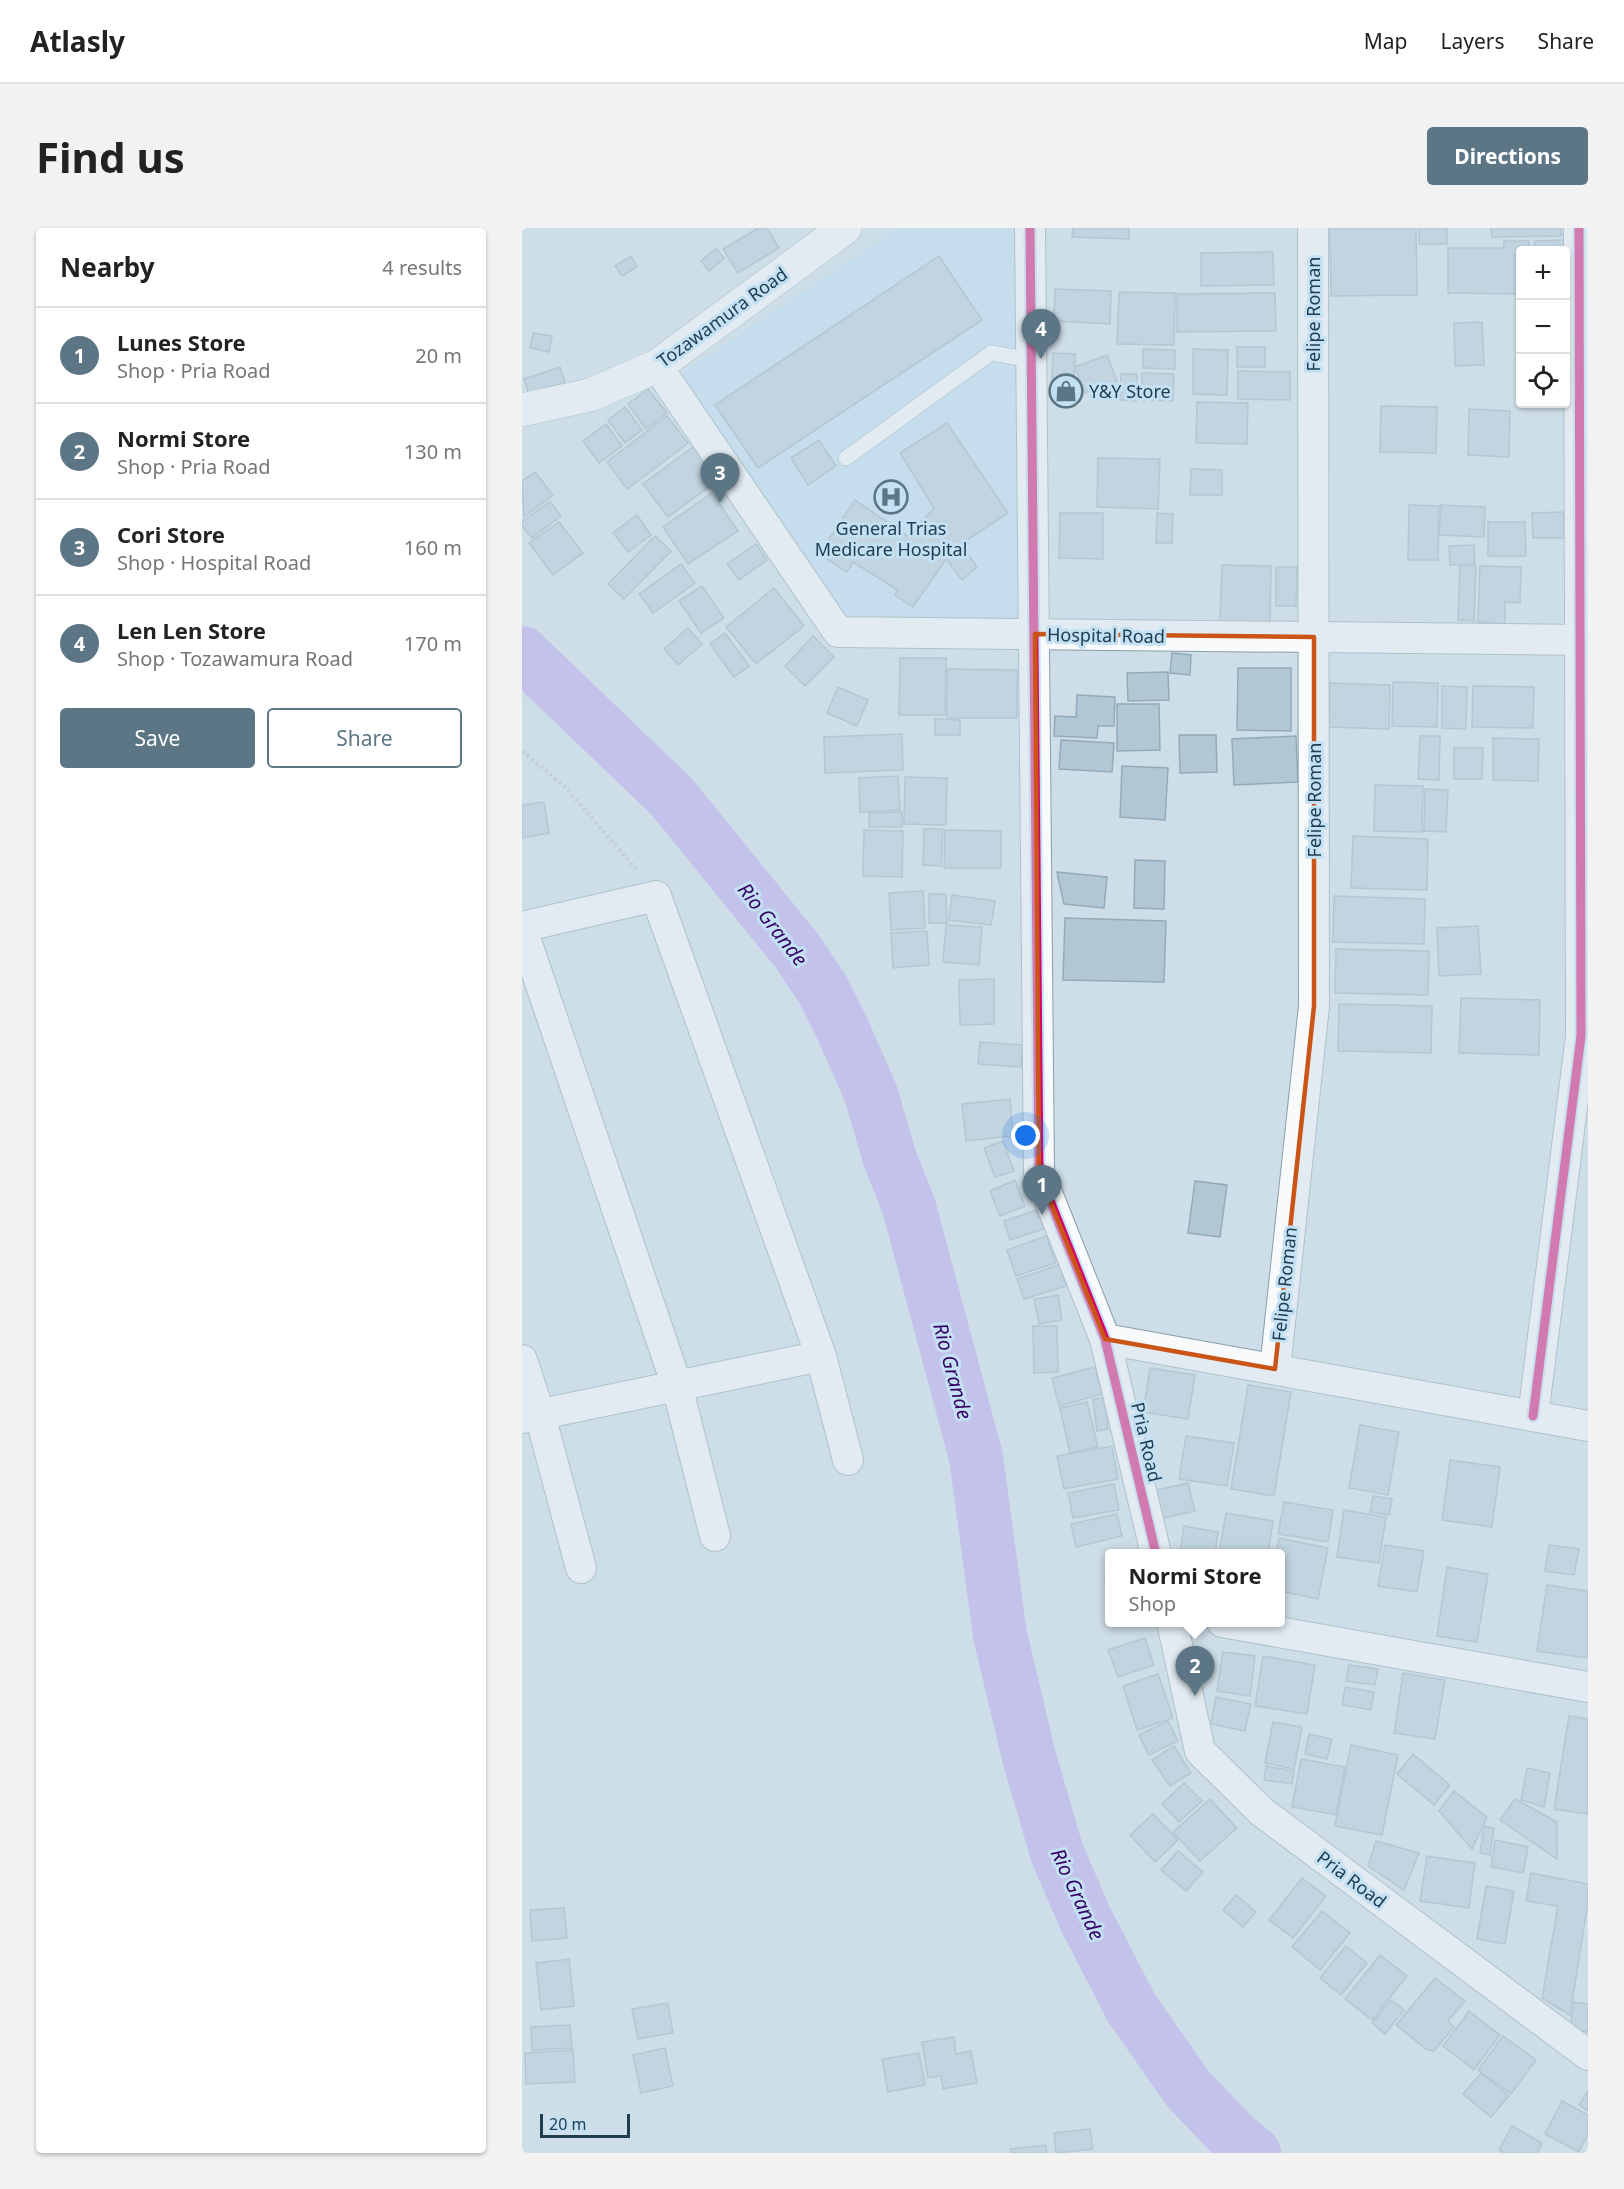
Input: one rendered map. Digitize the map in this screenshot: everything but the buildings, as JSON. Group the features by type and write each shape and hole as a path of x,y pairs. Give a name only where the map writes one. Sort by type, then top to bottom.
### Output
{"street":[{"name":"Tozawamura Road","path":"522,410 590,395 657,366 845,228"},
{"name":"Pria Road","path":"1030,228 1039,1173 1105,1339 1155,1549"},
{"name":"Felipe Roman","path":"1275,1369 1314,1006 1312,228"},
{"path":"1533,1416 1581,1036 1584,640 1579,228"},
{"name":"Hospital Road","path":"657,366 838,632 1584,640"},
{"path":"714,1536 677,1386 522,928 657,896 821,1356 848,1460"},
{"path":"1105,1339 1588,1426"},
{"path":"531,1417 821,1356"},
{"path":"522,1360 531,1417 581,1568"},
{"name":"Pria Road","path":"1173,1627 1200,1751 1262,1812 1588,2055"},
{"path":"1245,1627 1588,1687"}],"lane":[{"path":"846,458 991,353 1032,360"}],"path":[{"path":"522,751 565,787 657,896"}],"highlighted area":[{"path":"1035,634 1314,637 1314,1006 1275,1369 1105,1339 1039,1173"}],"shaded area":[{"name":"General Trias Medicare Hospital","path":"898,228 1016,228 1021,621 842,620 682,373"}],"waterway":[{"name":"Rio Grande","path":"522,653 672,797 797,951 823,990 842,1028 871,1094 889,1156 909,1207 976,1457 1000,1635 1029,1757 1057,1853 1085,1918 1132,2009 1189,2090 1235,2138 1254,2153"}],"cycle path":[{"path":"1030,228 1039,1173 1105,1339 1155,1549"},
{"path":"1533,1416 1581,1036 1579,228"}],"place":[{"name":"Len Len Store","path":"1041,359"},
{"name":"Y&Y Store","path":"1066,391"},
{"name":"General Trias Medicare Hospital","path":"891,497"},
{"name":"Cori Store","path":"720,503"},
{"name":"Lunes Store","path":"1042,1215"},
{"name":"Normi Store","path":"1195,1696"}]}
